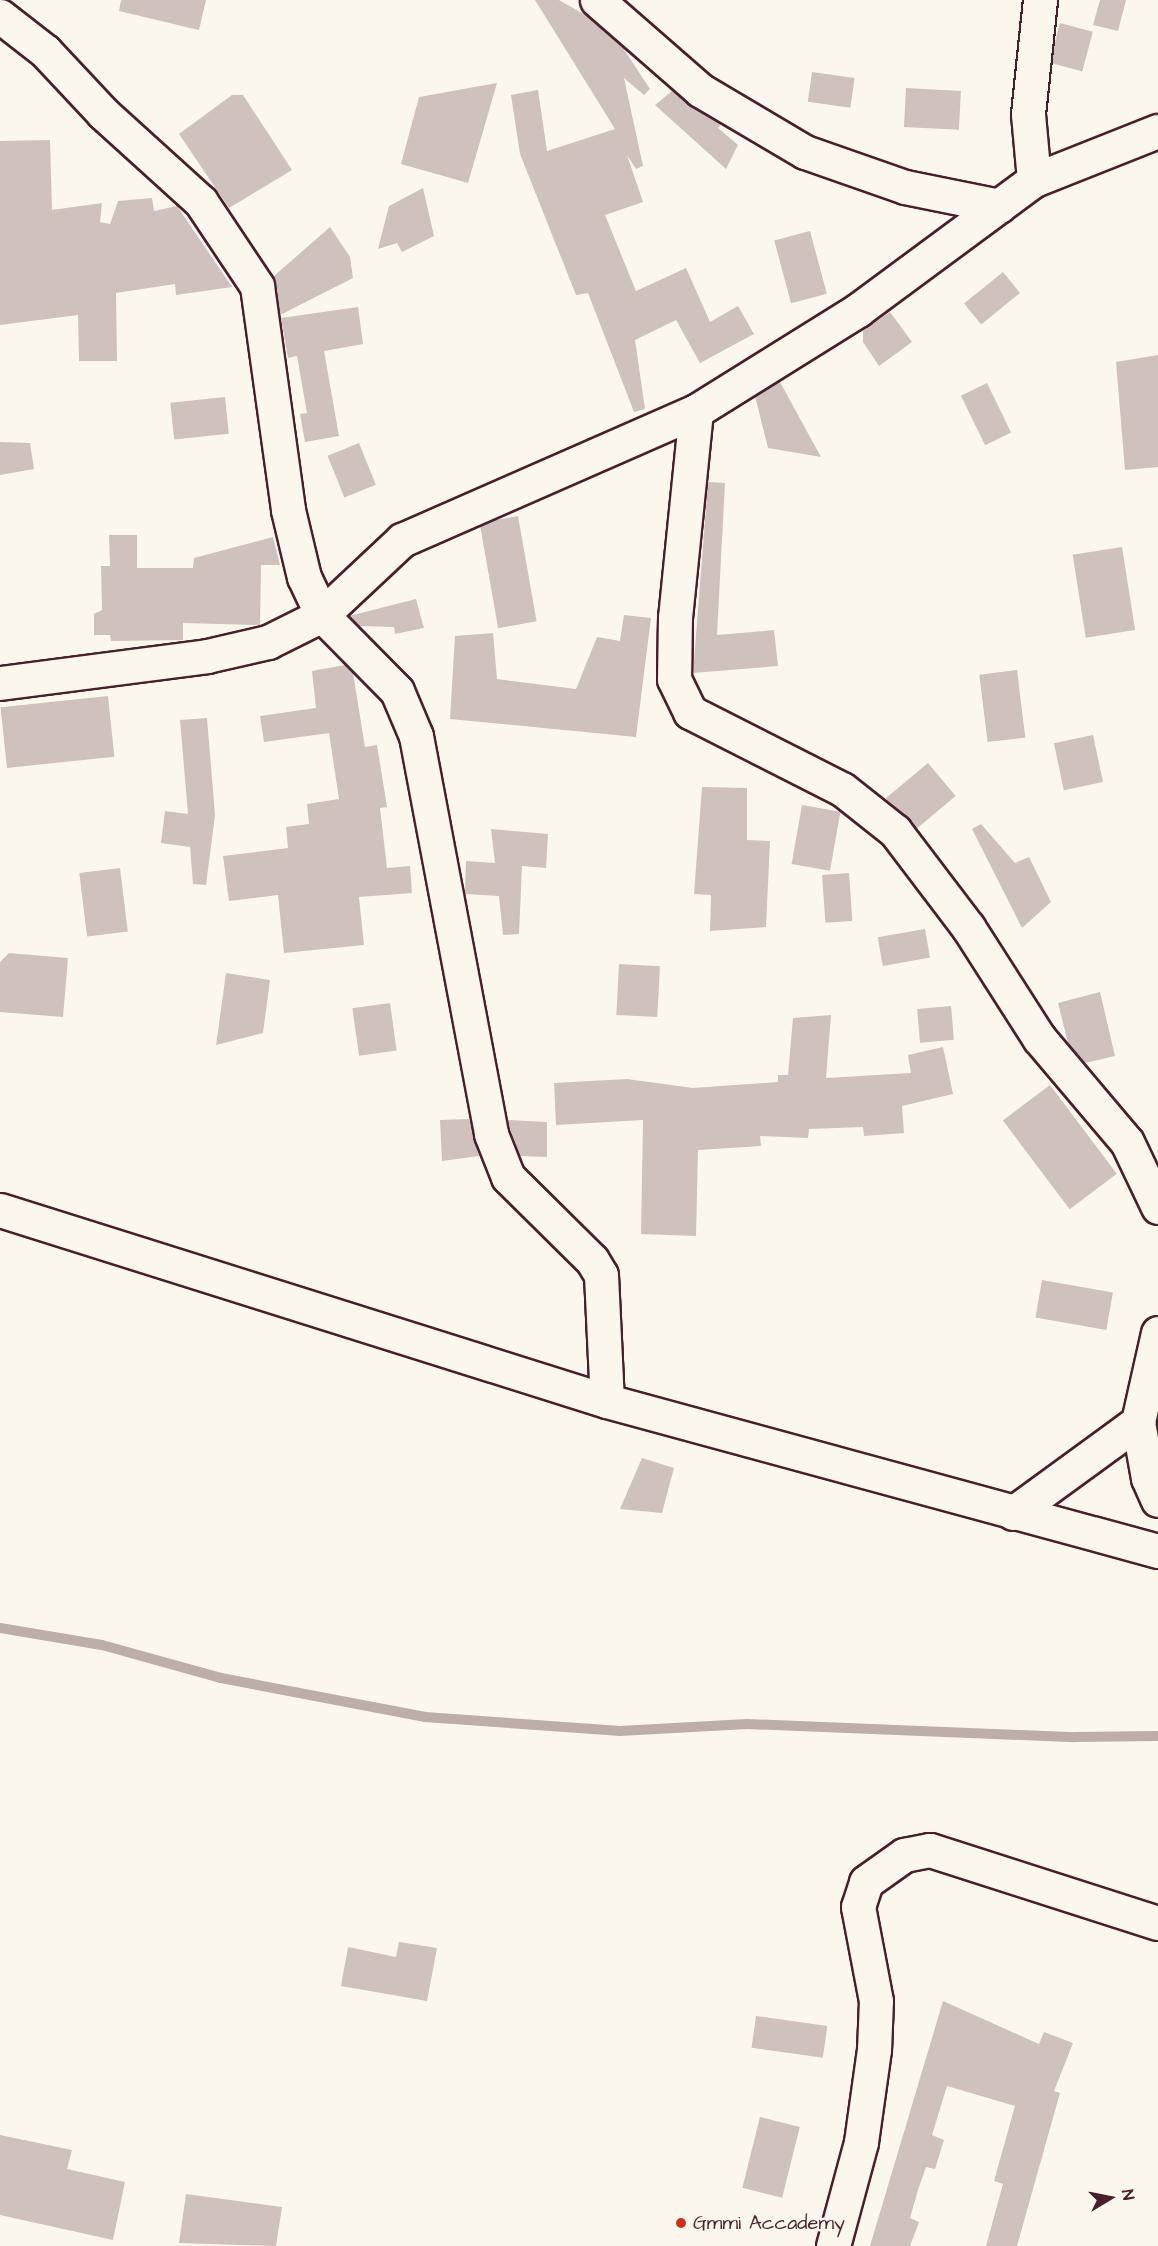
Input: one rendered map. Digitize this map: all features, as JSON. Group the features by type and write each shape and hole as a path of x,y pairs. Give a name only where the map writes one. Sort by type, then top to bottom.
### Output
{"street":[{"path":"597,0 700,90 805,152 905,187 999,206"},
{"path":"1034,180 1028,114 1040,0"},
{"path":"0,16 45,51 103,113 201,202 246,261 266,316 288,510 304,577 322,615 397,691 416,736 491,1134 508,1177 592,1260 601,1275 607,1401"},
{"path":"0,683 207,656 268,642 322,615 357,576 402,540 696,411 858,310 1034,180 1158,131"},
{"path":"696,411 675,618 674,679 690,712 842,789 895,831 980,944 1039,1038 1127,1142 1158,1206"},
{"path":"0,1210 607,1401 1158,1551"},
{"path":"1158,1333 1138,1422 1148,1478 1158,1500"},
{"path":"1012,1513 1138,1422"},
{"path":"832,2246 861,2142 874,2050 876,2001 858,1906 866,1882 904,1855 930,1850 1158,1923"}],"building":[{"path":"121,0 206,0 199,30 119,11"},
{"path":"535,0 559,0 587,16 623,48 650,89 644,95 624,78 643,166 636,169 627,155 643,202 605,215 636,291 686,268 710,322 738,306 754,334 700,363 676,320 635,340 645,409 634,412 588,293 576,295 520,154 511,95 538,90 547,151 615,129"},
{"path":"1100,0 1126,0 1118,31 1093,25"},
{"path":"1060,23 1093,32 1082,71 1049,63"},
{"path":"812,72 855,78 850,108 808,102"},
{"path":"497,83 468,183 401,164 419,97"},
{"path":"906,88 961,91 959,130 904,127"},
{"path":"672,91 721,124 718,128 738,145 726,169 655,105"},
{"path":"232,95 243,95 292,170 229,208 179,134"},
{"path":"50,140 52,210 102,203 100,222 110,224 118,201 152,198 154,211 177,206 232,287 176,295 175,284 116,293 117,361 79,361 78,315 0,325 0,141"},
{"path":"423,188 434,236 402,252 397,243 378,249 389,206"},
{"path":"330,227 350,257 353,278 280,315 274,276"},
{"path":"810,231 827,294 791,303 774,241"},
{"path":"1003,272 1020,293 981,324 964,303"},
{"path":"358,307 363,344 324,351 339,436 305,442 300,414 307,413 297,356 288,358 281,318"},
{"path":"890,312 912,342 879,366 863,342 863,331"},
{"path":"1158,355 1158,467 1125,470 1116,362"},
{"path":"780,382 821,457 768,448 755,396"},
{"path":"987,383 1011,432 985,445 961,396"},
{"path":"225,397 229,434 174,440 170,403"},
{"path":"0,442 30,443 34,469 0,475"},
{"path":"359,443 376,485 344,497 327,456"},
{"path":"708,482 725,483 717,635 774,630 778,666 693,673"},
{"path":"518,516 537,621 498,628 480,523"},
{"path":"109,535 137,535 137,568 193,568 194,558 273,537 280,565 261,565 260,625 183,623 183,640 111,641 110,635 94,635 94,614 102,610 101,566 110,566"},
{"path":"1122,547 1135,630 1086,638 1073,555"},
{"path":"416,599 424,628 395,634 394,627 359,626 349,616"},
{"path":"624,615 651,618 636,737 450,719 455,636 493,633 497,679 576,689 597,637 620,641"},
{"path":"345,665 353,673 365,747 377,745 387,807 380,808 387,868 410,866 412,893 359,897 364,945 284,953 278,895 229,901 223,856 288,848 286,827 309,824 307,804 339,799 329,733 264,742 260,716 316,708 312,671"},
{"path":"1017,670 1025,737 988,742 979,675"},
{"path":"108,696 114,757 7,768 1,707"},
{"path":"207,718 215,815 206,885 193,884 190,847 161,843 165,811 188,814 180,720"},
{"path":"1093,735 1103,782 1064,790 1054,743"},
{"path":"928,763 956,796 914,831 886,798"},
{"path":"702,787 747,788 747,840 770,841 766,927 710,931 711,895 694,894"},
{"path":"802,805 840,812 830,871 792,864"},
{"path":"981,824 1015,863 1029,857 1051,902 1022,928 972,829"},
{"path":"491,829 548,834 546,868 522,866 519,934 503,935 499,896 465,894 466,861 495,863"},
{"path":"120,868 128,932 87,937 79,873"},
{"path":"849,873 852,921 825,923 822,875"},
{"path":"925,929 930,958 883,966 878,937"},
{"path":"9,953 68,958 63,1017 0,1012 0,962"},
{"path":"619,964 660,966 657,1017 616,1015"},
{"path":"226,973 270,980 263,1033 216,1045"},
{"path":"1100,992 1115,1056 1085,1063 1068,1043 1058,1003"},
{"path":"390,1003 397,1051 359,1056 352,1008"},
{"path":"951,1006 954,1040 920,1043 917,1009"},
{"path":"831,1015 826,1078 911,1073 908,1055 943,1047 953,1094 902,1106 904,1133 864,1136 863,1127 809,1129 808,1138 760,1136 761,1146 698,1150 696,1236 641,1234 643,1120 556,1125 554,1083 627,1079 693,1088 778,1082 778,1075 788,1075 793,1018"},
{"path":"1050,1085 1117,1174 1070,1209 1003,1121"},
{"path":"469,1119 479,1156 442,1161 440,1120"},
{"path":"507,1120 547,1122 547,1157 520,1156"},
{"path":"1042,1280 1113,1293 1106,1330 1035,1317"},
{"path":"642,1458 674,1468 662,1513 620,1509"},
{"path":"399,1942 437,1948 427,2001 341,1986 348,1947 396,1957"},
{"path":"943,2001 1039,2044 1044,2032 1073,2043 1054,2091 1060,2093 1017,2246 986,2246 1003,2184 994,2181 1015,2106 947,2086 932,2135 944,2140 935,2169 926,2167 918,2190 910,2218 919,2222 910,2246 870,2246"},
{"path":"756,2016 827,2026 823,2058 752,2048"},
{"path":"760,2117 800,2127 782,2198 742,2188"},
{"path":"0,2135 72,2150 67,2169 125,2182 113,2240 0,2215"},
{"path":"186,2194 282,2207 276,2246 179,2243"}],"waterway":[{"path":"0,1628 102,1645 221,1678 425,1717 620,1731 747,1724 1075,1737 1158,1736"}],"place":[{"name":"Gmmi Accademy","path":"681,2223"}]}
